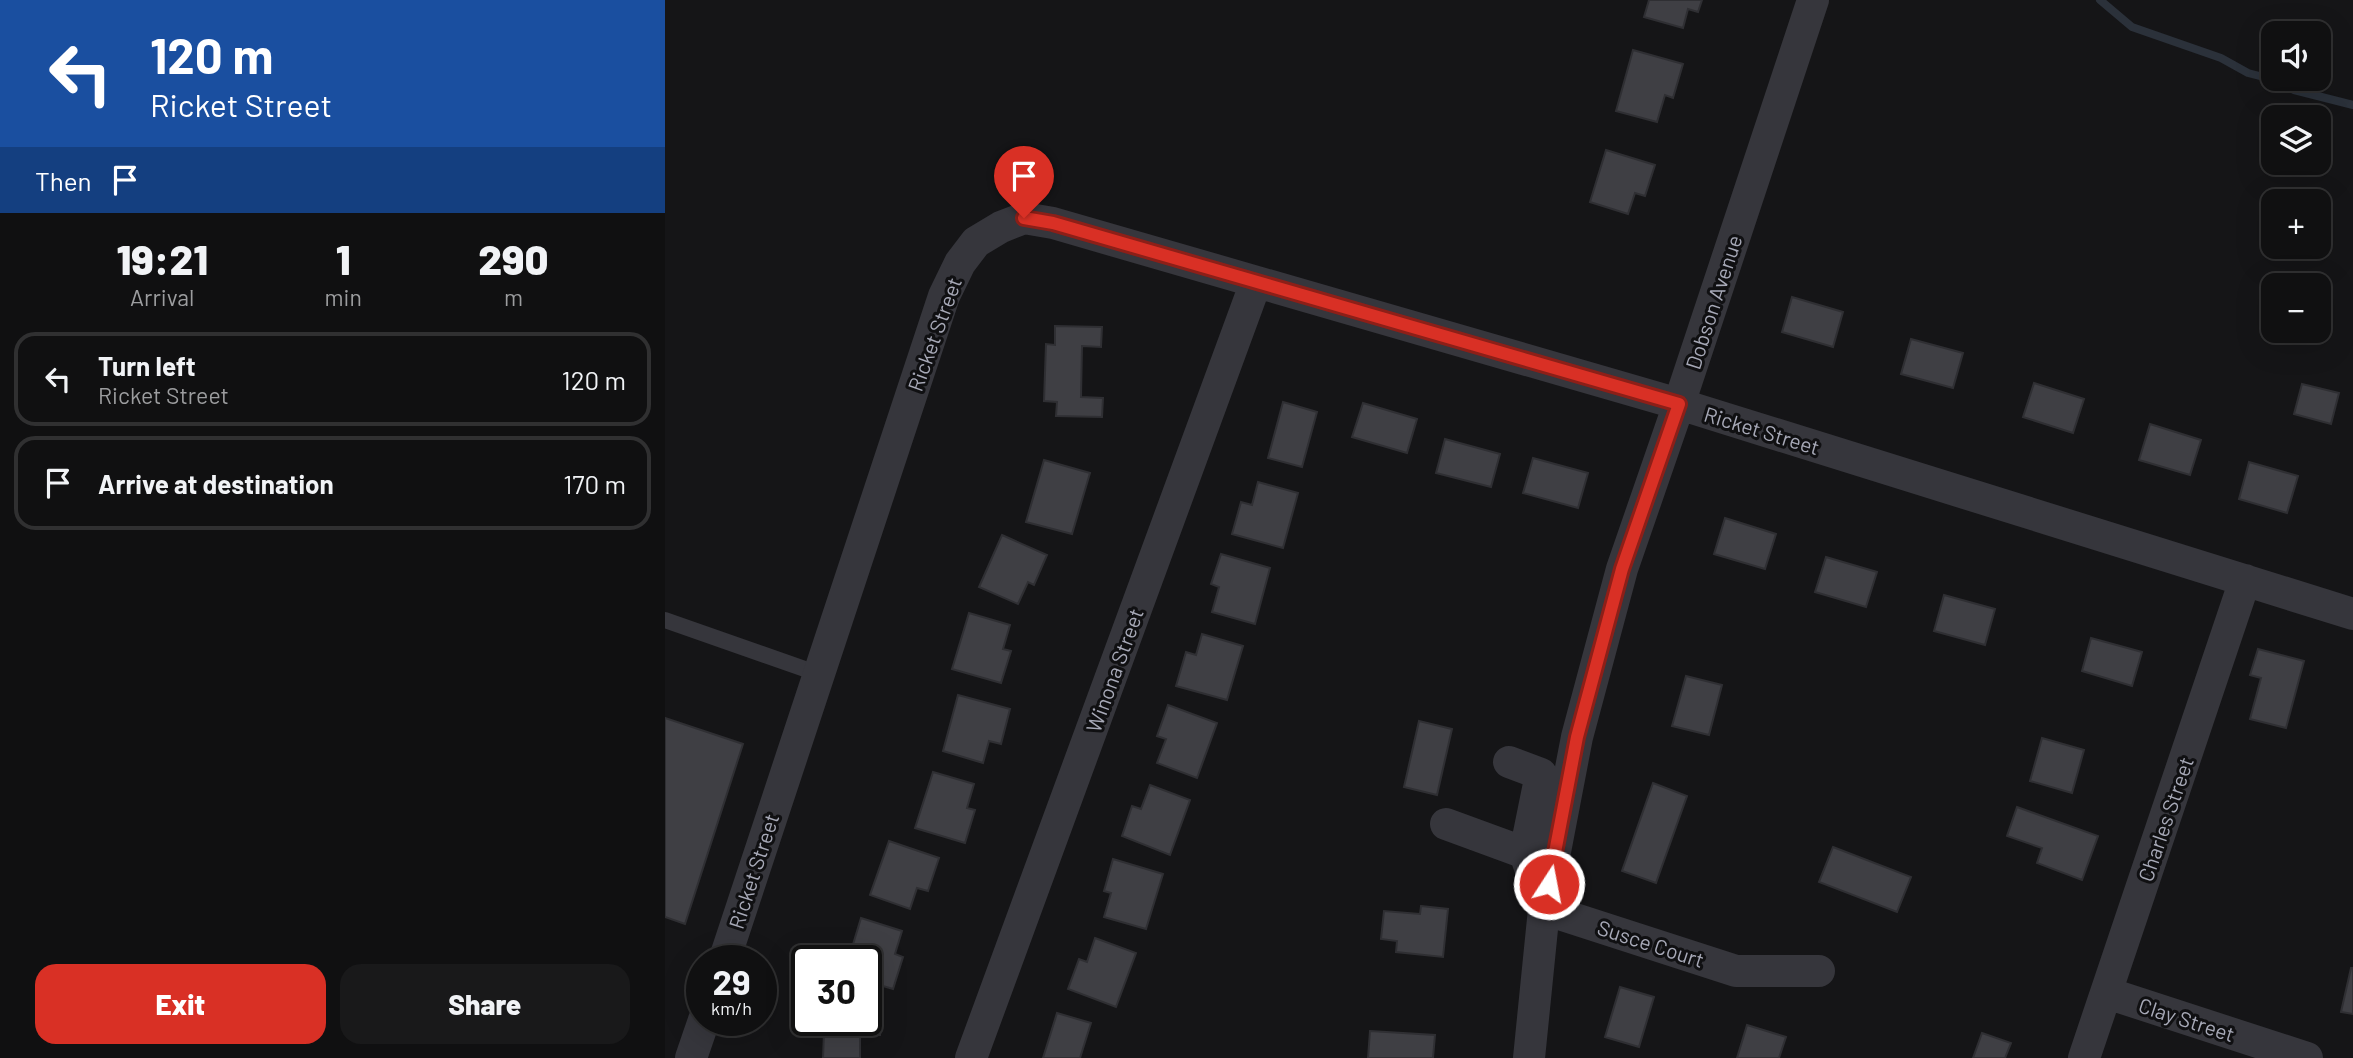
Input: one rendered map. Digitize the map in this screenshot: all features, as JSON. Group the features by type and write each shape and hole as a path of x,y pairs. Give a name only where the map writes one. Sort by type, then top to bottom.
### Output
{"street":[{"name":"Dobson Avenue","path":"1529,1058 1544,909 1577,737 1615,595 1813,0"},
{"name":"Ricket Street","path":"729,945 944,296 960,263 976,242 1001,227 1024,218 1053,223 1679,404 2353,614"},
{"name":"Winona Street","path":"971,1058 1256,282"},
{"name":"Charles Street","path":"2084,1058 2245,580"},
{"path":"1509,762 1541,774 1525,853 1544,909"},
{"path":"1446,824 1525,853"},
{"name":"Susce Court","path":"1544,909 1736,971 1819,971"},
{"name":"Clay Street","path":"2107,993 2307,1058"},
{"path":"691,1058 699,1036"}],"lane":[{"path":"665,620 819,674"}],"building":[{"path":"1649,0 1702,0 1698,12 1688,9 1683,28 1644,17"},
{"path":"1633,50 1683,64 1673,98 1665,95 1657,122 1616,111"},
{"path":"1606,150 1655,165 1645,196 1635,193 1628,214 1590,202"},
{"path":"1792,297 1843,312 1833,347 1782,332"},
{"path":"1055,326 1102,327 1101,347 1082,346 1081,397 1103,398 1102,417 1056,416 1057,402 1044,401 1046,344 1055,345"},
{"path":"1911,339 1963,353 1953,388 1901,374"},
{"path":"2034,383 2084,399 2073,433 2023,417"},
{"path":"2302,384 2339,393 2331,424 2294,414"},
{"path":"1283,402 1317,412 1302,467 1268,458"},
{"path":"1363,403 1417,419 1407,453 1352,437"},
{"path":"2150,424 2201,440 2190,475 2139,460"},
{"path":"1445,439 1500,454 1491,487 1436,473"},
{"path":"1533,458 1588,473 1578,508 1523,493"},
{"path":"1044,460 1090,473 1072,534 1026,522"},
{"path":"2249,462 2298,476 2287,513 2239,499"},
{"path":"1258,482 1298,493 1283,548 1232,534 1241,502 1252,505"},
{"path":"1725,518 1776,534 1765,569 1714,554"},
{"path":"1002,535 1047,555 1034,585 1028,582 1018,604 979,587"},
{"path":"1221,554 1270,568 1255,624 1212,612 1219,587 1211,584"},
{"path":"1826,557 1877,572 1866,607 1815,592"},
{"path":"1944,595 1995,609 1985,645 1934,631"},
{"path":"969,613 1010,625 1003,649 1011,651 1001,683 952,669"},
{"path":"1202,634 1243,646 1227,700 1176,686 1186,652 1196,655"},
{"path":"2091,638 2142,652 2132,686 2082,671"},
{"path":"2258,649 2304,661 2286,728 2250,719 2261,678 2250,675"},
{"path":"1686,676 1722,685 1709,735 1672,726"},
{"path":"958,695 1010,709 1001,744 989,741 983,763 943,751"},
{"path":"1168,705 1217,723 1197,778 1157,763 1166,739 1157,736"},
{"path":"665,718 743,744 685,924 665,917"},
{"path":"1419,721 1452,729 1437,795 1404,787"},
{"path":"2042,738 2084,750 2072,793 2030,781"},
{"path":"933,772 974,784 967,808 975,810 965,843 915,828"},
{"path":"1653,783 1687,796 1656,883 1622,871"},
{"path":"1150,785 1190,800 1170,855 1122,836 1132,806 1141,809"},
{"path":"2017,807 2098,836 2082,880 2037,863 2042,848 2007,836"},
{"path":"889,841 939,858 928,891 917,888 910,909 870,895"},
{"path":"1833,847 1911,877 1897,912 1819,882"},
{"path":"1113,859 1163,874 1146,929 1104,917 1111,893 1104,891"},
{"path":"1421,906 1448,909 1443,957 1396,952 1397,941 1381,939 1384,911 1420,914"},
{"path":"861,918 902,931 895,954 903,957 893,989 882,986 882,945 853,945"},
{"path":"1095,938 1136,953 1116,1007 1068,989 1079,959 1087,962"},
{"path":"2353,968 2353,1014 2341,1012"},
{"path":"1620,987 1654,997 1639,1047 1605,1037"},
{"path":"1057,1013 1091,1023 1080,1058 1043,1058"},
{"path":"1747,1025 1786,1037 1779,1058 1737,1058"},
{"path":"1370,1031 1435,1035 1433,1058 1368,1058"},
{"path":"1982,1033 2011,1043 2005,1058 1973,1058"},
{"path":"824,1036 860,1036 860,1058 823,1058"}],"waterway":[{"path":"2100,0 2132,27 2221,58 2248,73 2279,81 2294,90 2353,105"}],"route":[{"path":"1024,218 1053,223 1679,404 1622,569 1577,737 1549,884"}]}
